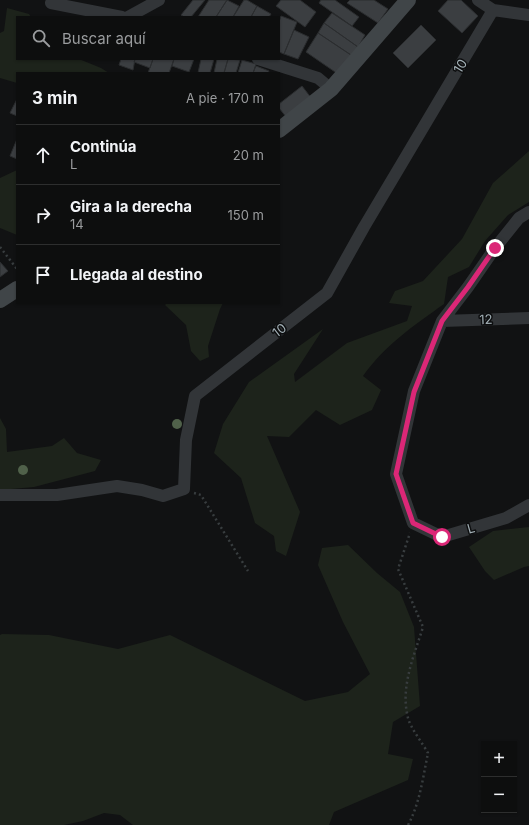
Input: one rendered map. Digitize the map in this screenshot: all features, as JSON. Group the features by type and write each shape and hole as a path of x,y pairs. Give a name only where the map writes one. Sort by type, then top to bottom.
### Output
{"main road":[{"path":"280,129 331,89 408,0"},
{"path":"0,300 16,290"}],"street":[{"path":"130,16 159,0"},
{"path":"478,0 493,10 529,15"},
{"path":"51,3 117,16"},
{"name":"10","path":"184,489 186,440 195,396 327,293 368,220 493,10"},
{"path":"261,60 318,78 331,89"},
{"path":"413,523 396,474 414,392 442,321 495,248 519,218 529,212"},
{"name":"12","path":"442,321 529,318"},
{"path":"0,495 57,495 117,486 142,490 162,496 184,489"},
{"name":"L","path":"413,523 442,537 506,518 529,504"}],"path":[{"path":"0,247 16,268"},
{"path":"184,489 202,495 248,571"},
{"path":"408,825 422,785 428,753 408,719 405,696 408,673 423,627 398,569 413,523"}],"shaded area":[{"path":"7,8 29,14 30,16 16,16 16,60 81,60 107,72 16,72 16,83 0,78 0,33 4,31"},
{"path":"529,151 529,202 508,215 485,241 469,267 448,277 444,304 390,345 363,376 381,390 372,410 340,425 316,410 289,437 267,436 300,512 286,556 276,551 274,536 255,523 241,478 214,453 223,424 249,382 323,329 294,374 295,382 347,343 407,321 412,306 389,303 395,291 423,281 462,239 493,183"},
{"path":"16,170 16,235 0,228 0,178"},
{"path":"222,304 208,346 209,357 200,361 191,351 186,325 165,305"},
{"path":"0,418 6,429 7,452 52,446 64,438 77,453 101,460 95,471 34,487 0,490"},
{"path":"529,527 529,566 494,580 485,571 469,547 493,531"},
{"path":"348,545 377,573 400,592 414,627 420,706 393,722 388,754 413,759 408,780 334,812 329,825 133,825 120,815 104,813 83,821 64,825 0,825 0,635 49,635 118,649 170,635 305,701 348,692 370,674 343,622 318,565 322,548"}],"building":[{"path":"193,0 205,0 192,16 181,15"},
{"path":"209,0 227,0 217,16 199,16"},
{"path":"227,0 239,6 234,16 217,16"},
{"path":"244,0 247,0 257,6 252,16 234,16"},
{"path":"281,0 300,0 316,12 305,27 276,6"},
{"path":"321,0 335,0 359,17 352,26 319,3"},
{"path":"350,0 374,0 388,9 378,23 347,3"},
{"path":"448,0 461,0 478,16 462,33 438,11"},
{"path":"257,6 271,14 270,16 252,16"},
{"path":"332,13 365,35 358,47 324,23"},
{"path":"281,16 297,22 284,54 280,52"},
{"path":"324,23 358,47 351,55 318,33"},
{"path":"421,25 436,40 408,68 393,53"},
{"path":"294,30 309,37 298,59 284,54"},
{"path":"318,33 351,55 338,74 306,52"},
{"path":"121,60 135,60 133,70 119,65"},
{"path":"135,60 153,60 150,68 134,62"},
{"path":"153,60 174,60 169,72 148,72"},
{"path":"174,60 194,60 189,72 172,66"},
{"path":"201,60 214,60 210,72 198,72"},
{"path":"217,60 228,60 224,72 214,72"},
{"path":"228,60 240,60 236,72 224,72"},
{"path":"242,60 256,64 253,72 238,72"},
{"path":"256,66 269,71 268,72 253,72"},
{"path":"302,86 312,99 287,118 280,109 280,103"},
{"path":"16,101 16,116 10,113"},
{"path":"16,141 16,159 10,156"},
{"path":"0,262 8,271 0,277"}],"route":[{"path":"442,537 413,523 396,474 414,392 442,321 495,248"}]}
